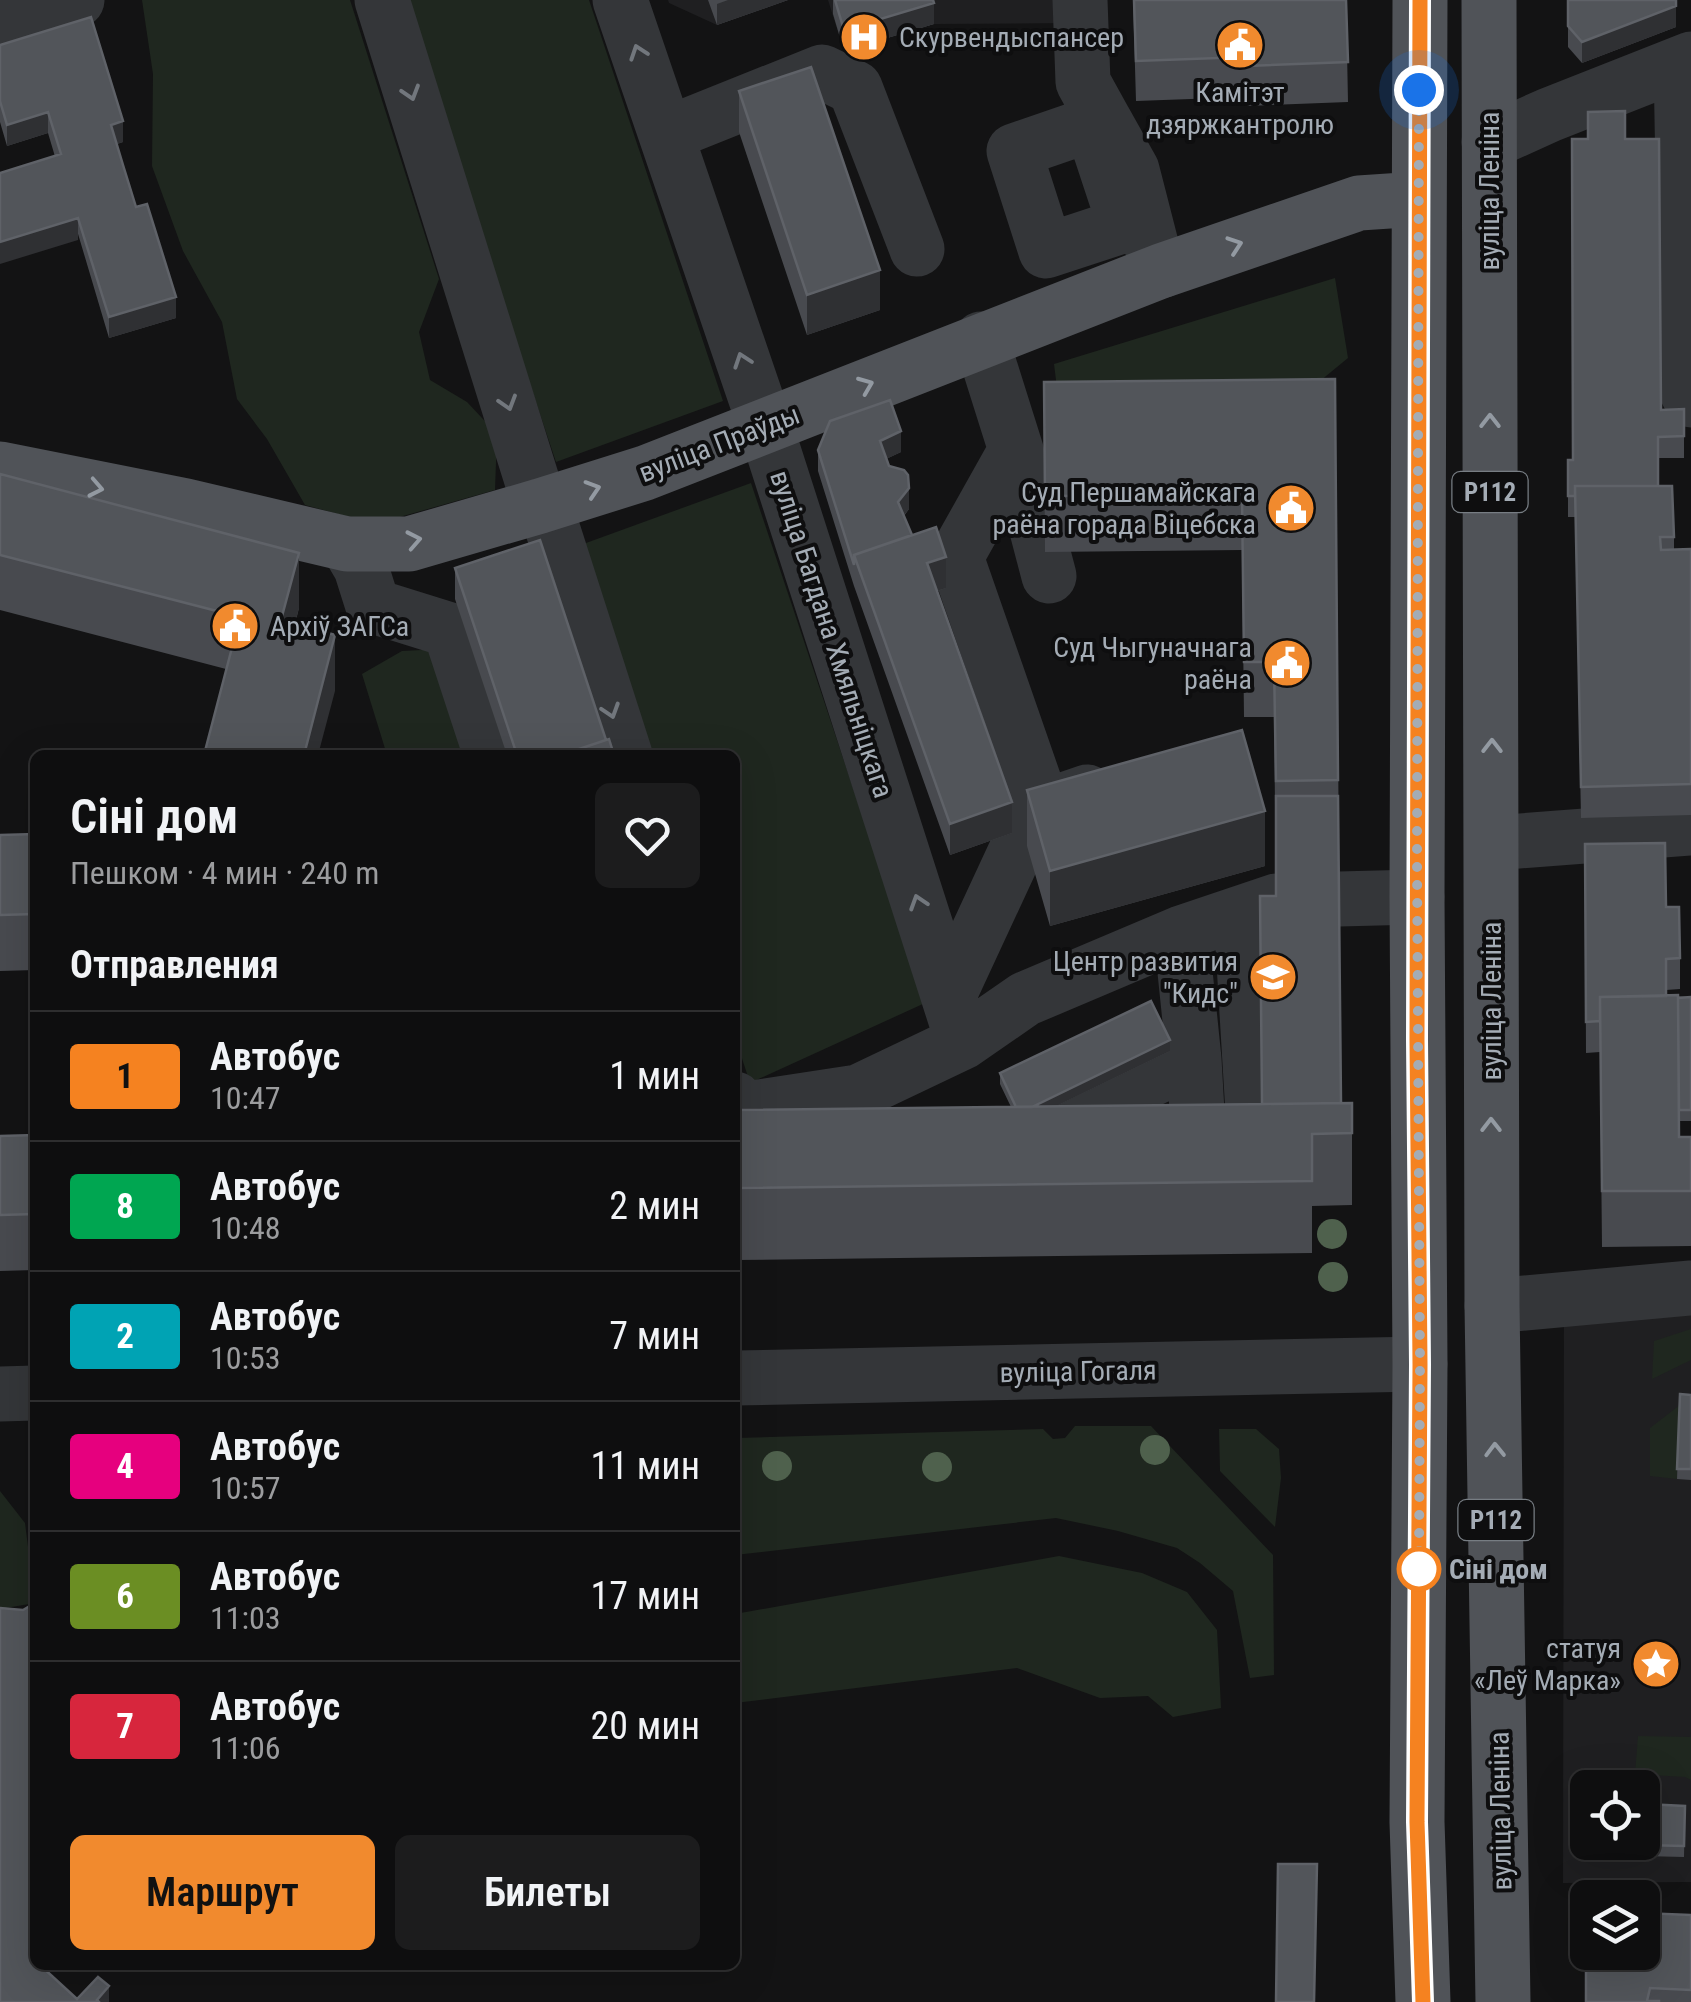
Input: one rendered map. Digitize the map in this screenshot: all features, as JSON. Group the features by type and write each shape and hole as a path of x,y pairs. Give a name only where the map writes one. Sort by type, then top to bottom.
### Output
{"main road":[{"name":"Р112","path":"1420,0 1417,1822 1423,2002"},
{"name":"вуліца Леніна","path":"1490,0 1490,1039 1503,2002"},
{"name":"вуліца Праўды","path":"0,470 186,506 347,544 409,544 645,472 1161,271 1359,202 1419,199"}],"street":[{"path":"0,26 77,0"},
{"path":"382,0 540,506 549,518 623,750"},
{"name":"вуліца Багдана Хмяльніцкага","path":"620,0 765,425 956,1018"},
{"path":"1080,0 1083,82 1098,123 1132,170 1161,271"},
{"path":"1489,142 1686,61 1690,394"},
{"path":"666,134 822,72 854,88 916,248"},
{"path":"981,340 1016,450 1049,576"},
{"path":"1016,450 956,557 1043,807"},
{"path":"347,544 362,568 373,606 450,630 490,750"},
{"path":"956,1018 1026,829 1043,807 1129,778"},
{"path":"1493,843 1691,828"},
{"path":"1339,899 1417,897"},
{"path":"740,1105 858,1092 956,1018 1025,998 1181,933 1258,907 1255,1146 1199,1147 1032,1136 1194,1059"},
{"path":"1181,933 1199,1147"},
{"path":"1492,1306 1691,1288"},
{"name":"вуліца Гогаля","path":"740,1378 1420,1364"},
{"path":"0,1394 30,1393"}],"shaded area":[{"path":"142,0 350,0 439,279 419,332 430,380 467,402 497,434 495,490 375,524 305,505 267,439 237,399 222,322 183,251 152,166 153,74"},
{"path":"402,0 589,0 723,401 556,462"},
{"path":"668,0 787,0 717,25"},
{"name":"Скурвендыспансер","path":"828,0 1070,0 1072,23 934,24 844,51"},
{"path":"1335,278 1348,358 1309,390 1059,404 1054,364"},
{"path":"751,483 925,1003 750,1083 740,1052 740,750 641,750 575,547"},
{"path":"442,649 474,750 385,750 362,674 402,651"},
{"path":"1691,1270 1691,1882 1563,1883 1564,1279"},
{"path":"1691,1329 1691,1360 1652,1379 1654,1341"},
{"path":"1680,1405 1677,1479 1650,1476 1650,1428"},
{"path":"1075,1426 1151,1426 1273,1555 1274,1675 1250,1678 1233,1591 1177,1548 1118,1531 1056,1518 740,1554 740,1438 1043,1429 1053,1439 1065,1438"},
{"path":"1219,1429 1256,1429 1279,1449 1281,1478 1275,1527 1220,1471"},
{"path":"0,1491 25,1523 30,1604 0,1609"},
{"path":"1059,1556 1142,1573 1187,1592 1217,1630 1221,1708 1173,1717 1148,1696 1100,1698 1017,1668 740,1702 740,1613"},
{"path":"1638,1736 1691,1737 1691,1780 1660,1776 1660,1770 1635,1770"}],"building":[{"path":"835,0 933,0 934,3 844,30"},
{"path":"1134,0 1346,0 1348,62 1247,66 1246,57 1136,61"},
{"path":"1568,0 1676,0 1676,6 1582,42 1568,26"},
{"path":"91,17 123,121 111,125 123,165 136,207 147,204 176,297 109,317 78,218 0,242 0,173 61,154 48,112 7,125 0,101 0,45"},
{"path":"811,67 880,270 807,295 739,91"},
{"path":"1625,111 1625,139 1659,139 1661,410 1684,409 1684,436 1658,437 1658,486 1575,486 1575,496 1568,496 1568,460 1573,460 1572,139 1588,139 1588,112"},
{"path":"1335,379 1338,780 1276,781 1274,662 1244,662 1242,495 1045,496 1044,382"},
{"path":"890,400 901,431 880,441 889,466 908,475 909,488 898,502 912,535 854,555 854,565 818,450 830,421"},
{"path":"0,474 299,553 281,620 335,635 305,750 205,750 240,617 0,555"},
{"path":"1575,486 1672,486 1674,537 1660,537 1661,550 1691,549 1691,784 1581,787"},
{"path":"936,527 946,557 927,563 1012,802 950,824 854,555"},
{"path":"540,540 606,740 576,750 515,750 455,568"},
{"path":"1242,730 1265,811 1050,871 1027,790"},
{"path":"609,739 612,750 576,750"},
{"path":"1276,796 1338,796 1341,1103 1262,1104 1260,896 1276,896"},
{"path":"30,834 30,914 0,915 0,835"},
{"path":"1665,843 1666,907 1679,907 1680,958 1666,959 1666,996 1600,997 1600,1021 1586,1022 1585,844"},
{"path":"1678,995 1679,1137 1691,1137 1691,1191 1602,1191 1600,997"},
{"path":"1691,997 1691,1110 1679,1110 1678,998"},
{"path":"1151,1001 1170,1040 1032,1107 1016,1107 1000,1073"},
{"path":"1352,1103 1352,1133 1312,1134 1312,1181 740,1188 740,1110"},
{"path":"30,1135 30,1214 0,1215 0,1136"},
{"path":"1680,1394 1691,1395 1691,1469 1677,1469"},
{"path":"30,1606 30,1970 45,1970 77,1999 98,1977 109,1986 99,2002 0,2002 0,1608 23,1610"},
{"path":"1660,1805 1685,1806 1684,1846 1660,1845"},
{"path":"1278,1864 1317,1864 1314,2002 1276,2002"},
{"path":"1660,1914 1691,1915 1691,1990 1650,1988 1647,2001 1659,2002 1586,2002 1586,1970 1660,1970"}],"bus line":[{"name":"1","path":"1420,0 1417,1822 1423,2002"}],"place":[{"name":"Скурвендыспансер","path":"864,37"},
{"name":"Камітэт дзяржкантролю","path":"1240,45"},
{"name":"Суд Першамайскага раёна горада Віцебска","path":"1291,508"},
{"name":"Архіў ЗАГСа","path":"235,626"},
{"name":"Суд Чыгуначнага раёна","path":"1287,663"},
{"name":"Центр развития \"Кидс\"","path":"1273,977"},
{"name":"Сіні дом","path":"1419,1569"},
{"name":"статуя «Леў Марка»","path":"1656,1664"}],"route":[{"path":"1419,90 1419,1569"}]}
